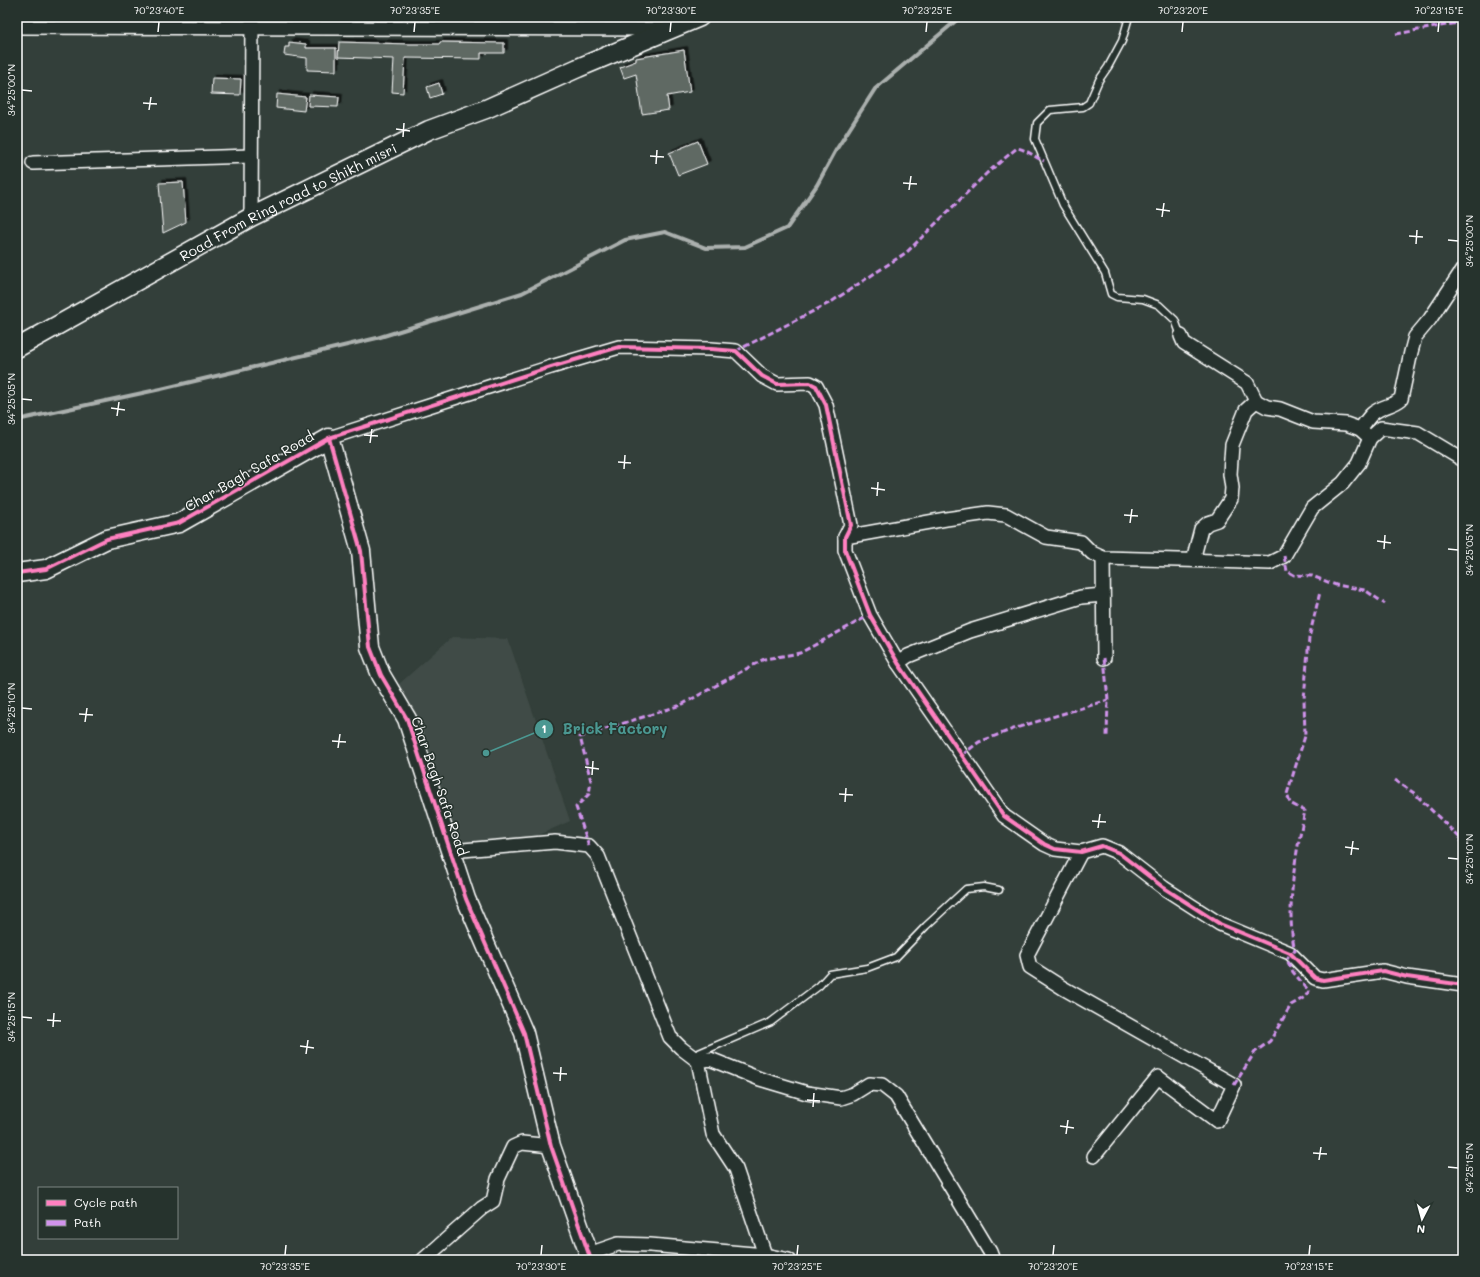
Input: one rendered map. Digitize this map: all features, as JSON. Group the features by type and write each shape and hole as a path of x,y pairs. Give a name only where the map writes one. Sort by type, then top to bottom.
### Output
{"street":[{"name":"Road From Ring road to Shikh misri","path":"17,348 251,217 429,130 486,109 578,68 671,23 700,17"},
{"path":"17,27 252,22 671,23"},
{"path":"251,217 252,22"},
{"path":"33,163 251,156"},
{"path":"1360,429 1373,413 1388,405 1396,403 1401,399 1415,337 1430,319 1463,269"},
{"path":"1181,336 1184,343 1247,383 1256,401 1267,407 1280,409 1313,422 1346,424 1360,429 1370,438"},
{"path":"328,438 551,367 619,347 711,348 736,351 762,376 777,384 810,383 816,386 826,405 851,525 845,537 844,550 870,615 898,662 1004,816 1044,844 1056,849 1080,852 1102,846 1119,853 1164,888 1220,924 1290,953 1315,978 1323,980 1383,971 1407,977 1463,985"},
{"path":"1194,560 1201,529 1208,523 1217,520 1231,499 1232,488 1230,474 1232,445 1246,410 1256,401"},
{"path":"845,537 988,513 1006,515 1046,536 1081,542 1092,553 1103,558 1270,563 1284,556 1312,508 1343,483 1359,463 1370,438 1381,428 1418,433 1463,460"},
{"name":"Char Bagh Safa Road","path":"17,573 46,569 107,539 179,523 328,438 361,551 370,647 381,675 407,719 466,899 524,1033 551,1146 590,1257"},
{"path":"1103,558 1104,658"},
{"path":"898,662 908,656 970,631 1081,597 1104,595"},
{"path":"451,851 555,842 590,846 598,856 670,1036 695,1058 714,1134 736,1170 765,1255"},
{"path":"1080,852 1027,955 1030,967 1062,988 1234,1085 1217,1121 1158,1077 1094,1156"},
{"path":"695,1058 710,1059 760,1079 800,1091 841,1098 853,1094 869,1084 882,1085 896,1096 990,1252 993,1260"},
{"path":"423,1260 482,1208 493,1201 498,1179 513,1147 522,1143 551,1146"},
{"path":"590,1257 618,1244 650,1244 765,1255 789,1260"}],"lane":[{"path":"1129,17 1122,41 1099,80 1089,103 1083,108 1050,110 1037,123 1035,139 1063,205 1105,273 1111,294 1117,297 1143,299 1159,305 1175,320 1181,336"},
{"path":"695,1058 771,1022 819,986 830,974 867,968 896,957 926,926 966,889 984,887 1000,890"}],"shaded area":[{"path":"452,637 508,639 570,821 534,837 467,859 398,685"}],"building":[{"path":"289,42 306,44 306,48 336,48 336,71 307,70 307,58 284,55 285,47 289,47"},
{"path":"339,42 410,44 440,44 440,42 504,43 504,53 481,53 481,59 405,58 403,93 392,92 394,59 338,57"},
{"path":"684,50 690,92 667,96 669,110 642,114 636,74 624,78 620,67 636,61 636,58"},
{"path":"212,78 241,79 240,95 211,94"},
{"path":"439,83 442,94 430,98 427,87"},
{"path":"277,94 306,97 304,111 276,108"},
{"path":"309,95 339,97 338,107 308,106"},
{"path":"698,141 707,164 678,175 669,153"},
{"path":"183,182 186,222 163,233 159,183"}],"waterway":[{"path":"17,420 161,389 377,338 522,293 625,240 665,232 706,248 745,247 787,228 817,185 836,150 875,89 962,17"}],"marked path":[{"path":"1396,34 1463,22"},
{"path":"736,351 831,302 907,252 987,173 1017,148 1024,150 1044,161"},
{"path":"1284,556 1287,571 1294,575 1312,576 1336,585 1365,590 1385,604"},
{"path":"1234,1085 1255,1052 1270,1041 1291,1005 1305,997 1309,991 1293,972 1287,960 1290,953 1295,951 1292,935 1291,900 1295,862 1305,811 1290,803 1287,794 1305,736 1304,699 1309,638 1320,592"},
{"path":"589,846 576,807 589,794 591,781 580,737 681,705 764,659 800,653 870,615"},
{"path":"1104,658 1108,700 1107,736"},
{"path":"962,755 979,742 1016,728 1108,700"},
{"path":"1395,780 1414,793 1460,838 1463,847"}],"cycle path":[{"path":"329,438 551,367 619,347 736,351 762,376 777,384 810,383 816,386 826,405 851,525 845,537 845,550 870,615 898,663 1004,816 1044,844 1055,849 1081,852 1102,846 1119,853 1164,888 1220,924 1290,953 1315,978 1323,980 1383,971 1407,977 1463,985"},
{"path":"17,573 46,569 107,539 179,523 329,438 361,551 370,647 381,675 407,719 466,899 524,1033 551,1146 591,1260"}],"place":[{"name":"Brick Factory","path":"486,753"}]}
